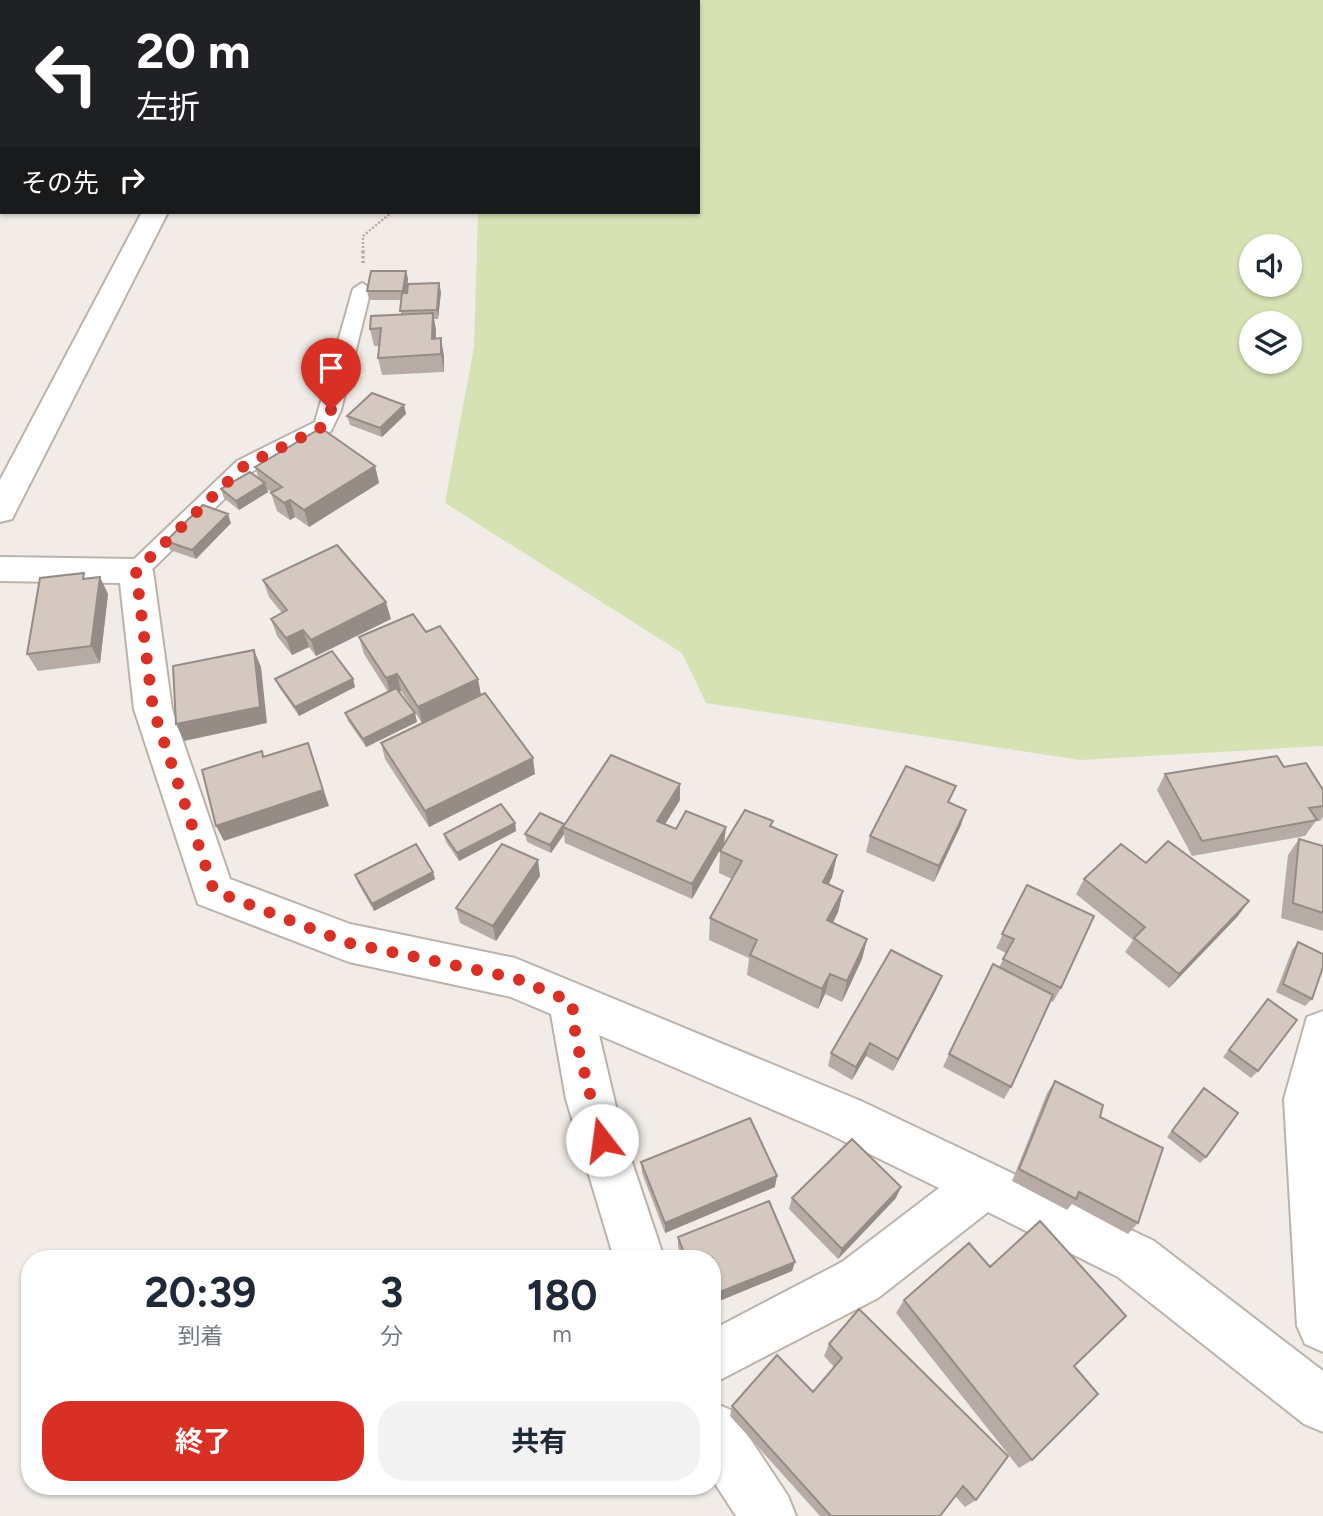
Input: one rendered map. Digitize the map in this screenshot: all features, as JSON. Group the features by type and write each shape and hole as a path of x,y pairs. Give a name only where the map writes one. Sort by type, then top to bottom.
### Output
{"street":[{"path":"0,511 154,214"},
{"path":"0,569 136,571 153,709 214,891 349,943 515,978 844,1117 1136,1259 1323,1405"},
{"path":"572,1002 579,1052 608,1165 636,1250"},
{"path":"1323,1032 1307,1099 1323,1326"},
{"path":"721,1354 860,1280 985,1184"},
{"path":"721,1443 768,1516"}],"lane":[{"path":"136,571 244,466 324,426 331,410 362,289"}],"path":[{"path":"362,289 363,236 390,214"}],"green space":[{"path":"700,0 1323,0 1323,746 1080,760 706,703 682,653 445,503 474,347 478,214 700,214"}],"building":[{"path":"371,271 406,271 403,291 367,291"},
{"path":"439,283 437,310 400,311 402,293 407,293 408,284"},
{"path":"433,313 432,339 441,338 441,354 378,358 381,328 370,329 371,316"},
{"path":"372,393 404,405 380,428 347,416"},
{"path":"321,428 375,466 304,510 290,500 284,503 271,493 282,487 255,467"},
{"path":"250,472 265,483 236,501 221,489"},
{"path":"203,505 228,514 192,550 166,541"},
{"path":"337,545 386,602 311,640 303,630 286,638 271,619 287,610 263,580"},
{"path":"84,573 83,579 100,577 91,646 27,654 40,578"},
{"path":"413,614 426,632 440,626 478,679 418,707 397,674 386,678 359,637"},
{"path":"254,650 260,707 176,724 173,666"},
{"path":"332,651 353,679 295,707 275,679"},
{"path":"396,688 415,713 363,739 345,713"},
{"path":"485,693 533,758 425,811 381,743"},
{"path":"308,743 323,790 216,826 202,770 262,751 263,757"},
{"path":"611,755 680,784 657,821 676,829 686,811 726,827 692,884 563,827"},
{"path":"1277,756 1284,767 1306,763 1323,790 1323,806 1309,808 1317,820 1202,841 1165,774"},
{"path":"906,766 956,786 948,802 966,810 939,866 870,836"},
{"path":"501,804 515,823 457,853 444,834"},
{"path":"745,810 773,821 770,826 837,855 823,882 843,891 827,920 867,939 847,981 830,974 822,989 750,955 757,940 710,918 742,861 720,851"},
{"path":"540,813 564,824 550,845 525,834"},
{"path":"1299,839 1323,846 1323,913 1293,903"},
{"path":"1168,841 1249,901 1179,974 1134,938 1145,927 1084,879 1121,844 1146,863"},
{"path":"416,844 433,872 372,904 355,875"},
{"path":"502,844 538,860 493,926 456,908"},
{"path":"1027,885 1094,916 1061,988 1003,959 1014,939 1002,934"},
{"path":"1298,942 1323,954 1323,967 1312,999 1283,984"},
{"path":"891,950 942,976 898,1059 870,1043 856,1067 831,1053"},
{"path":"993,964 1053,995 1011,1087 949,1054"},
{"path":"1268,999 1297,1020 1258,1071 1229,1050"},
{"path":"1055,1081 1103,1105 1100,1117 1163,1148 1138,1223 1079,1192 1076,1199 1019,1169"},
{"path":"1204,1088 1238,1113 1206,1157 1172,1131"},
{"path":"750,1118 777,1176 665,1223 641,1162"},
{"path":"852,1139 901,1187 842,1249 792,1198"},
{"path":"769,1201 795,1262 721,1291 721,1250 683,1250 678,1237"},
{"path":"1040,1221 1126,1316 1074,1366 1098,1394 1032,1460 904,1300 969,1243 990,1267"},
{"path":"859,1309 1008,1456 976,1500 963,1486 940,1516 831,1516 732,1406 777,1355 813,1392 842,1358 829,1344"}],"route":[{"path":"331,410 324,426 244,466 136,571 153,709 214,891 349,943 515,978 572,1002 576,1040 602,1140"}]}
